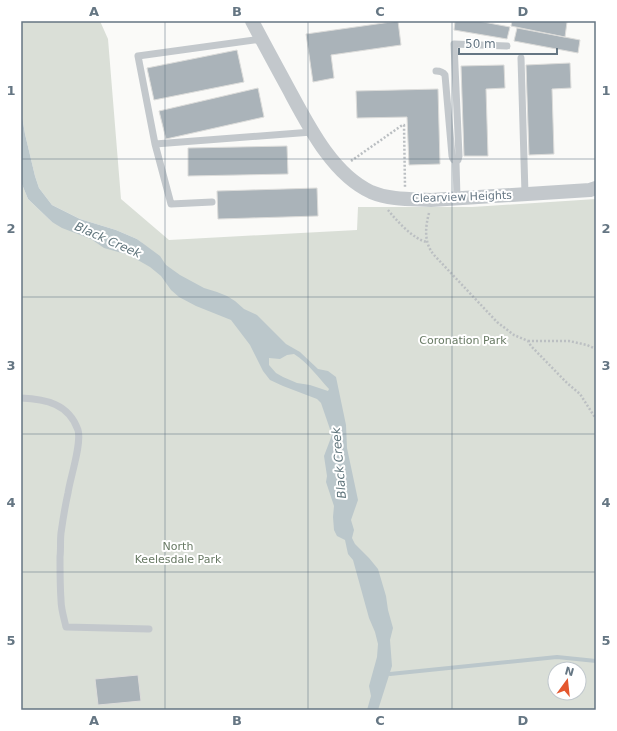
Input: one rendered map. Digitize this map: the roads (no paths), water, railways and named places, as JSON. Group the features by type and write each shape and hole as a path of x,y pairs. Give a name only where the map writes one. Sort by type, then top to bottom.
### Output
{"street":[{"name":"Clearview Heights","path":"252,21 312,132 345,174 350,179 372,192 385,196 405,199 431,200 590,190 596,188"}],"lane":[{"path":"212,202 171,204 155,144 138,56 262,39"},
{"path":"457,198 456,162 459,156 454,44 507,46"},
{"path":"521,58 525,194"},
{"path":"436,72 440,71 445,75 452,156 456,162"},
{"path":"155,144 312,132"},
{"path":"21,398 35,398 56,404 66,411 78,431 79,441 61,534 61,601 66,627 149,628"}],"water":[{"name":"Black Creek","path":"21,110 35,176 39,188 52,205 80,219 116,230 137,239 160,256 166,265 180,275 204,288 227,296 244,309 257,315 286,344 300,352 318,369 328,371 336,377 346,425 347,448 358,500 351,520 354,530 352,538 355,544 378,569 393,628 390,640 392,666 378,710 367,710 371,696 369,686 377,657 378,644 369,618 353,560 348,554 345,540 337,536 334,530 334,506 326,482 327,476 324,456 332,435 321,403 317,399 270,380 263,371 250,345 231,320 196,306 179,297 171,290 161,276 150,267 129,255 104,248 91,239 62,228 52,222 28,199 21,182","holes":["294,354 313,370 329,389 328,391 310,385 297,383 283,377 276,373 269,365 269,358 280,359 287,355"]}],"waterway":[{"path":"390,674 557,657 596,661"}],"park label":[{"name":"Coronation Park","path":"463,340"},
{"name":"North Keelesdale Park","path":"178,552"}]}
